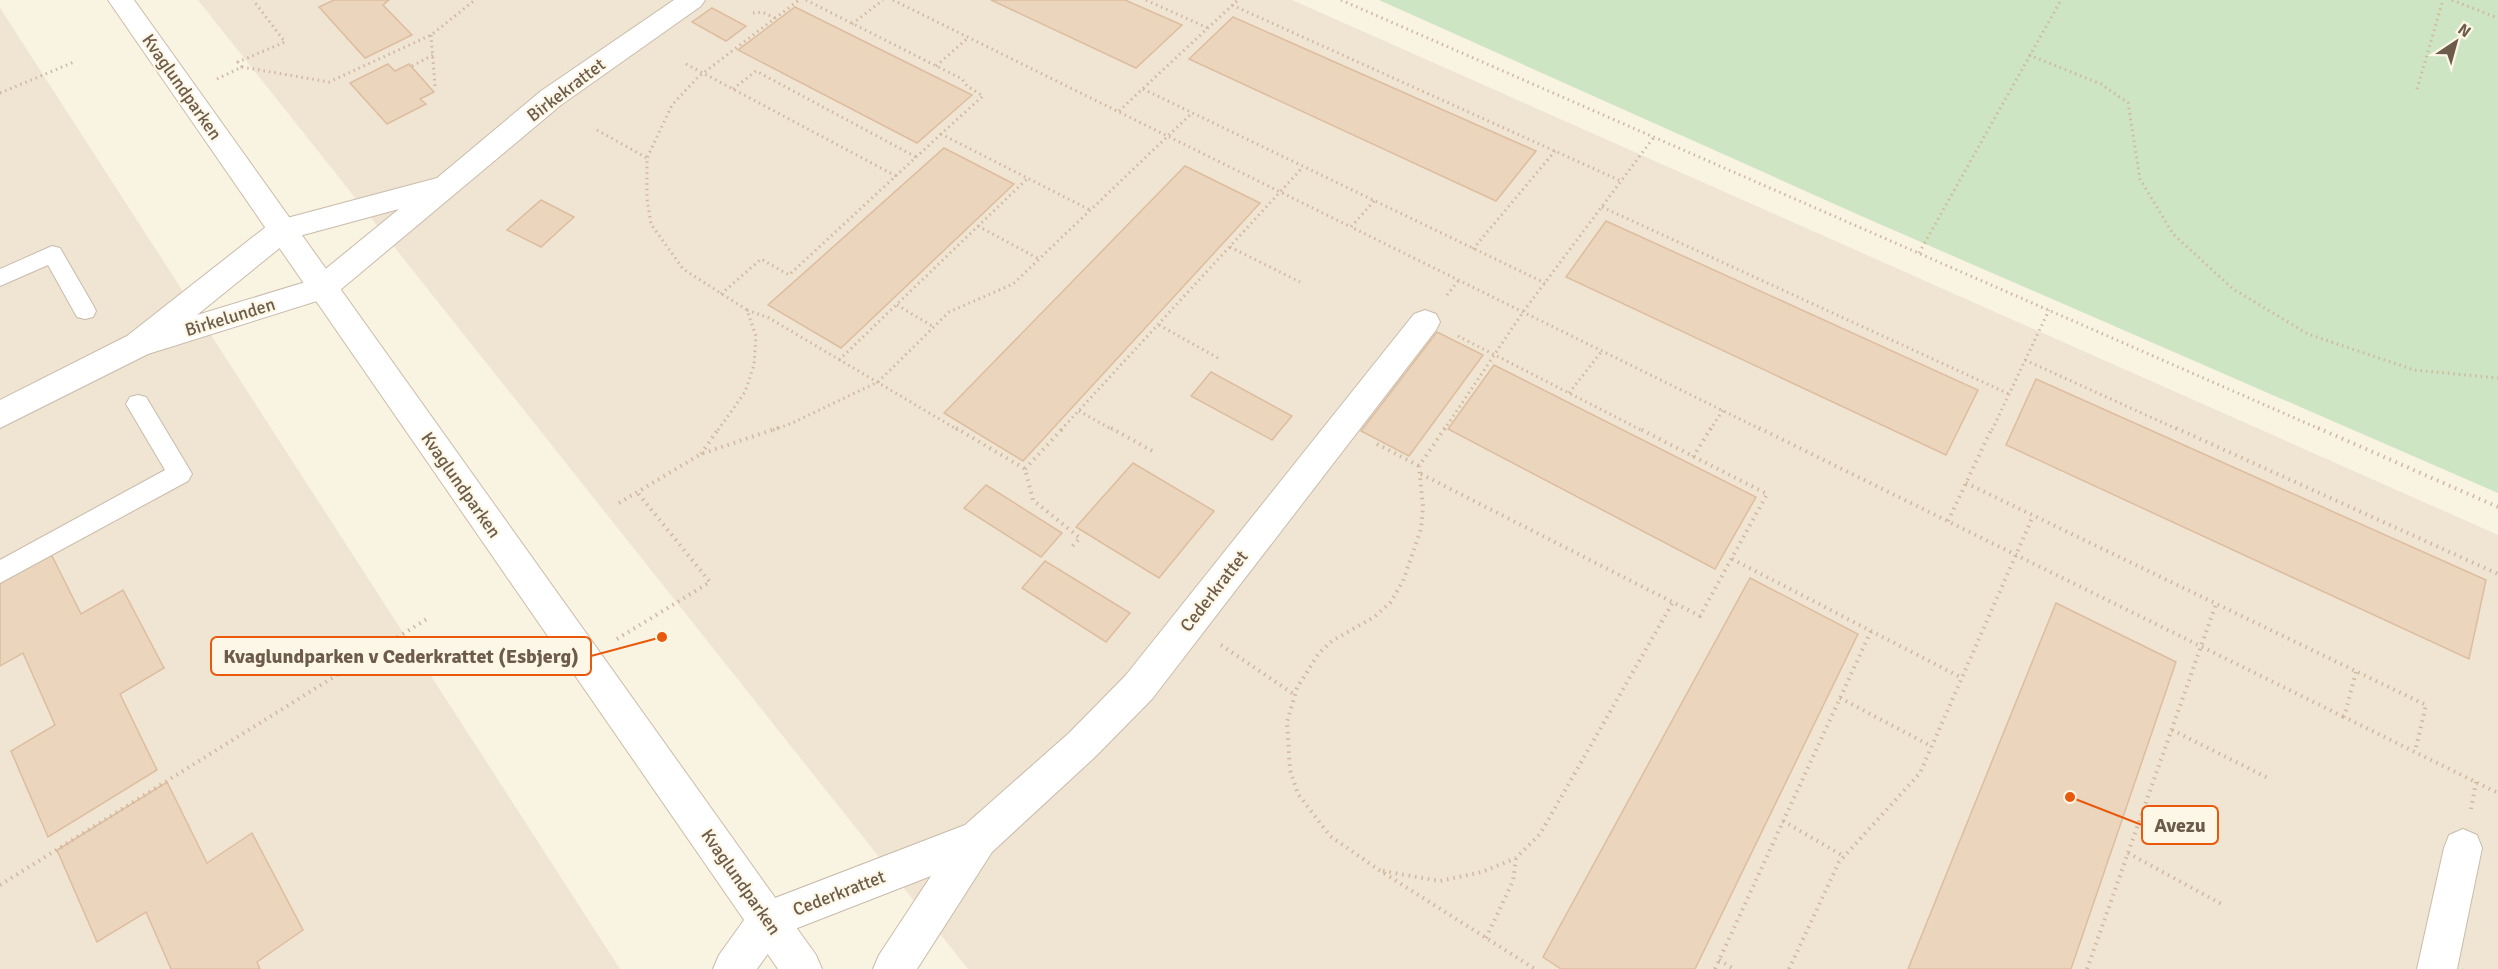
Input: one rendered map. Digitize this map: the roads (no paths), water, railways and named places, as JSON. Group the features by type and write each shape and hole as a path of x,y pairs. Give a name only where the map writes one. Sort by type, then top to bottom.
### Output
{"street":[{"name":"Kvaglundparken","path":"121,0 802,969"},
{"name":"Birkekrattet","path":"322,288 551,98 692,0"},
{"name":"Birkekrattet","path":"282,230 446,186"},
{"name":"Birkelunden","path":"138,345 282,230"},
{"name":"Birkelunden","path":"0,415 138,345 322,288"},
{"name":"Cederkrattet","path":"893,969 978,839 1082,746 1139,687 1342,427 1440,328"},
{"name":"Cederkrattet","path":"768,920 978,839"},
{"path":"2437,969 2463,848"},
{"path":"733,969 768,920"}],"lane":[{"path":"0,278 52,254 84,311"},
{"path":"0,572 180,474 138,404"}],"place":[{"name":"Kvaglundparken v Cederkrattet (Esbjerg)","path":"662,637"},
{"name":"Avezu","path":"2070,797"}]}
